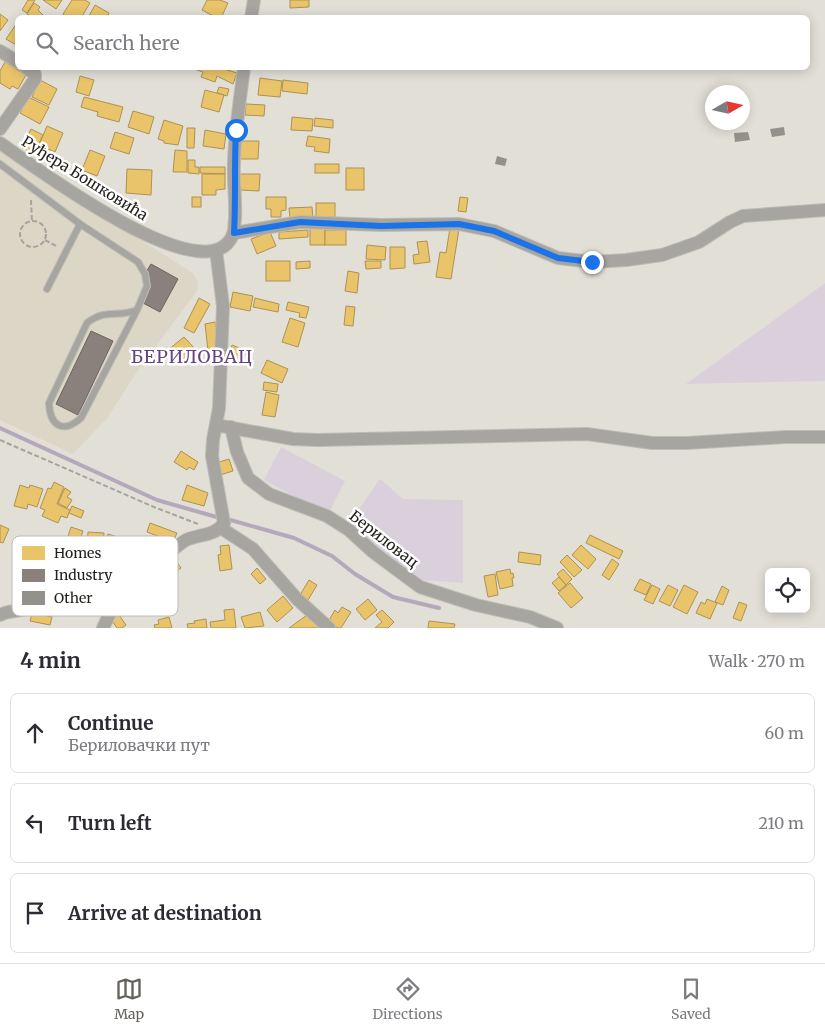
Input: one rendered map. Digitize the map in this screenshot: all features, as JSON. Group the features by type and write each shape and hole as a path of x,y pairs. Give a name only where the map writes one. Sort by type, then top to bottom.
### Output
{"street":[{"path":"252,15 254,0"},
{"path":"0,51 15,60"},
{"path":"0,129 35,79 35,74 29,70"},
{"path":"244,70 235,147 236,203 234,233 228,243 216,250 223,306 219,408 212,456 221,524 253,549 298,600 329,628"},
{"name":"Руђера Бошковића","path":"0,143 134,230 186,250 202,252 216,250"},
{"path":"234,233 300,222 381,226 459,224 494,231 558,258 592,262 662,255 699,242 743,216 825,210"},
{"path":"216,425 293,439 318,440 587,434 652,442 687,443 785,437 825,437"},
{"name":"Бериловац","path":"231,428 237,452 248,478 269,494 327,516 349,530 373,552 420,587 476,605 530,617 557,628"},
{"path":"178,546 186,540 221,524"},
{"path":"0,615 12,611"},
{"path":"103,628 108,616"}],"lane":[{"path":"0,164 80,224 138,262 145,274 146,286 137,310 81,418 68,427 60,426 53,421 49,404 87,323 95,316 107,313 129,313 137,310"},
{"path":"47,289 80,224"}],"path":[{"path":"30,187 32,222"},
{"path":"32,222 44,227 46,235 45,240 40,245 33,247 25,244 21,238 24,226 32,222"},
{"path":"45,240 66,252"},
{"path":"0,440 221,524"}],"shaded area":[{"path":"0,149 194,274 198,283 197,291 136,373 108,417 73,454 0,420"},
{"path":"825,283 825,381 686,384"},
{"path":"281,447 345,481 328,514 264,480"},
{"path":"380,479 403,499 463,500 463,583 422,580 378,551 348,525"}],"building: Homes":[{"path":"28,0 35,0 27,13 22,10"},
{"path":"43,0 62,0 56,9"},
{"path":"72,0 85,0 90,3 83,15 63,14"},
{"path":"207,0 220,0 228,3 222,15 211,15 202,10"},
{"path":"290,0 309,0 309,7 290,8"},
{"path":"34,3 40,7 38,10 43,15 28,15 27,14"},
{"path":"95,5 109,13 108,15 90,15"},
{"path":"0,14 8,20 0,31"},
{"path":"15,26 15,44 6,39"},
{"path":"5,62 15,70 26,75 18,89 12,86 10,89 0,83 0,71"},
{"path":"197,70 227,70 237,73 233,84 217,76 215,82 201,77 203,72"},
{"path":"80,76 94,80 89,96 76,92"},
{"path":"260,78 282,81 280,97 258,95"},
{"path":"40,80 57,89 49,105 32,97"},
{"path":"283,80 308,83 307,94 282,91"},
{"path":"219,87 229,89 227,96 217,93"},
{"path":"205,90 224,95 219,112 201,107"},
{"path":"28,97 49,107 40,124 20,113"},
{"path":"84,97 123,107 119,122 97,116 98,112 81,107"},
{"path":"246,104 265,105 264,116 245,115"},
{"path":"133,111 154,117 149,134 128,127"},
{"path":"292,117 313,119 312,131 291,130"},
{"path":"315,118 333,120 333,128 314,126"},
{"path":"164,120 183,126 178,145 164,143 164,141 158,139"},
{"path":"47,126 63,133 55,152 39,145"},
{"path":"187,128 195,128 194,148 187,148"},
{"path":"31,129 43,135 34,153 22,148"},
{"path":"205,130 226,134 224,149 203,146"},
{"path":"115,132 134,138 129,154 110,148"},
{"path":"308,136 330,139 329,153 314,151 315,147 306,146"},
{"path":"240,141 259,141 258,159 240,159"},
{"path":"90,150 105,156 97,176 82,170"},
{"path":"175,150 187,151 187,172 173,172"},
{"path":"188,160 195,160 195,167 199,167 199,174 188,173"},
{"path":"315,164 339,164 339,173 315,173"},
{"path":"200,167 225,167 225,174 200,173"},
{"path":"346,168 364,168 364,190 346,190"},
{"path":"127,169 152,170 151,195 126,193"},
{"path":"202,174 225,174 225,189 216,190 216,195 202,195"},
{"path":"240,174 260,174 259,191 240,190"},
{"path":"192,197 201,197 201,207 192,207"},
{"path":"266,197 286,197 286,210 281,211 281,217 271,217 271,209 266,209"},
{"path":"460,197 468,198 466,212 458,211"},
{"path":"316,203 335,203 335,217 316,217"},
{"path":"312,207 313,218 290,218 289,208"},
{"path":"310,228 325,229 325,245 310,245"},
{"path":"450,228 459,229 451,279 436,277 440,252 446,253"},
{"path":"308,230 308,237 279,239 279,232"},
{"path":"325,230 346,230 346,245 325,245"},
{"path":"270,232 276,246 257,254 251,239"},
{"path":"427,241 430,262 414,264 413,255 419,254 417,242"},
{"path":"367,245 386,247 385,260 366,259"},
{"path":"390,247 405,247 405,268 390,269"},
{"path":"266,261 290,261 290,281 266,281"},
{"path":"310,261 310,268 296,269 296,262"},
{"path":"365,261 381,261 381,268 366,269"},
{"path":"348,271 359,273 357,293 345,291"},
{"path":"233,292 253,296 250,311 230,307"},
{"path":"199,298 210,304 194,333 184,328"},
{"path":"255,298 279,304 278,312 253,307"},
{"path":"288,302 309,307 306,318 299,317 300,313 286,310"},
{"path":"346,306 355,307 353,326 344,325"},
{"path":"290,318 305,323 298,347 282,342"},
{"path":"215,322 219,349 208,350 205,324"},
{"path":"184,337 196,350 179,364 168,350"},
{"path":"232,345 247,351 241,365 228,360"},
{"path":"267,360 288,369 282,383 261,373"},
{"path":"264,382 278,384 277,392 263,390"},
{"path":"266,392 279,395 275,417 262,415"},
{"path":"181,451 198,462 194,470 189,467 187,470 174,462"},
{"path":"229,459 233,471 220,475 216,463"},
{"path":"54,482 64,487 57,504 70,510 67,518 61,516 58,523 42,516 45,510 40,508 48,488 51,489"},
{"path":"20,485 29,488 30,485 43,489 37,507 28,504 27,509 14,506"},
{"path":"187,485 208,493 204,506 182,500"},
{"path":"65,488 71,492 67,497 72,500 67,508 58,503"},
{"path":"72,506 84,511 81,518 69,513"},
{"path":"150,523 177,533 176,536 157,536 147,532"},
{"path":"0,525 9,529 3,543 0,542"},
{"path":"71,527 83,531 81,536 68,536"},
{"path":"88,532 104,533 104,536 88,536"},
{"path":"590,535 623,551 619,559 586,543"},
{"path":"229,545 232,569 220,571 218,555 221,554 220,546"},
{"path":"581,545 596,559 588,569 572,555"},
{"path":"519,552 541,555 540,565 518,562"},
{"path":"567,555 582,570 574,577 560,562"},
{"path":"612,559 619,564 609,580 602,575"},
{"path":"257,568 266,579 260,584 251,574"},
{"path":"510,569 514,578 512,578 513,586 500,589 496,572"},
{"path":"563,569 572,579 566,585 557,574"},
{"path":"495,574 498,595 488,597 484,576"},
{"path":"559,577 566,585 559,591 552,583"},
{"path":"640,579 651,584 646,595 634,590"},
{"path":"309,580 317,585 308,600 300,595"},
{"path":"570,583 583,598 571,608 558,593"},
{"path":"652,585 660,589 653,604 644,600"},
{"path":"668,585 678,590 670,606 659,601"},
{"path":"684,585 698,592 687,614 673,607"},
{"path":"722,586 729,590 723,605 715,602"},
{"path":"283,596 293,608 277,622 267,610"},
{"path":"368,599 377,610 365,620 356,609"},
{"path":"707,599 717,603 710,619 696,613 701,602 705,604"},
{"path":"739,602 747,605 741,621 733,618"},
{"path":"342,607 351,612 341,628 338,628 328,622 335,610 338,613"},
{"path":"234,609 236,628 211,628 210,622 225,620 224,610"},
{"path":"382,610 394,622 388,628 375,628 382,622 376,615"},
{"path":"260,612 264,626 245,628 241,617"},
{"path":"307,615 320,628 289,628"},
{"path":"31,616 52,617 50,625 30,621"},
{"path":"120,616 126,625 122,628 117,628 110,618"},
{"path":"169,617 172,628 155,628 154,625 159,624 158,620"},
{"path":"206,619 207,628 188,628 187,624"},
{"path":"429,621 455,624 454,628 428,628"}],"building: Industry":[{"path":"151,264 178,279 160,312 143,303 146,272"},
{"path":"91,331 113,341 78,415 56,404"}],"building: Other":[{"path":"784,127 785,135 772,137 770,129"},
{"path":"748,132 750,140 735,142 734,133"},
{"path":"497,156 507,159 505,166 495,164"}],"waterway":[{"path":"0,428 157,500 220,518"},
{"path":"227,519 294,538 332,556 355,574 393,597 439,608"}],"district":[{"name":"БЕРИЛОВАЦ","path":"192,356"}],"route":[{"path":"236,130 234,233 300,222 381,226 426,223 459,224 494,231 558,258 592,262"}]}
